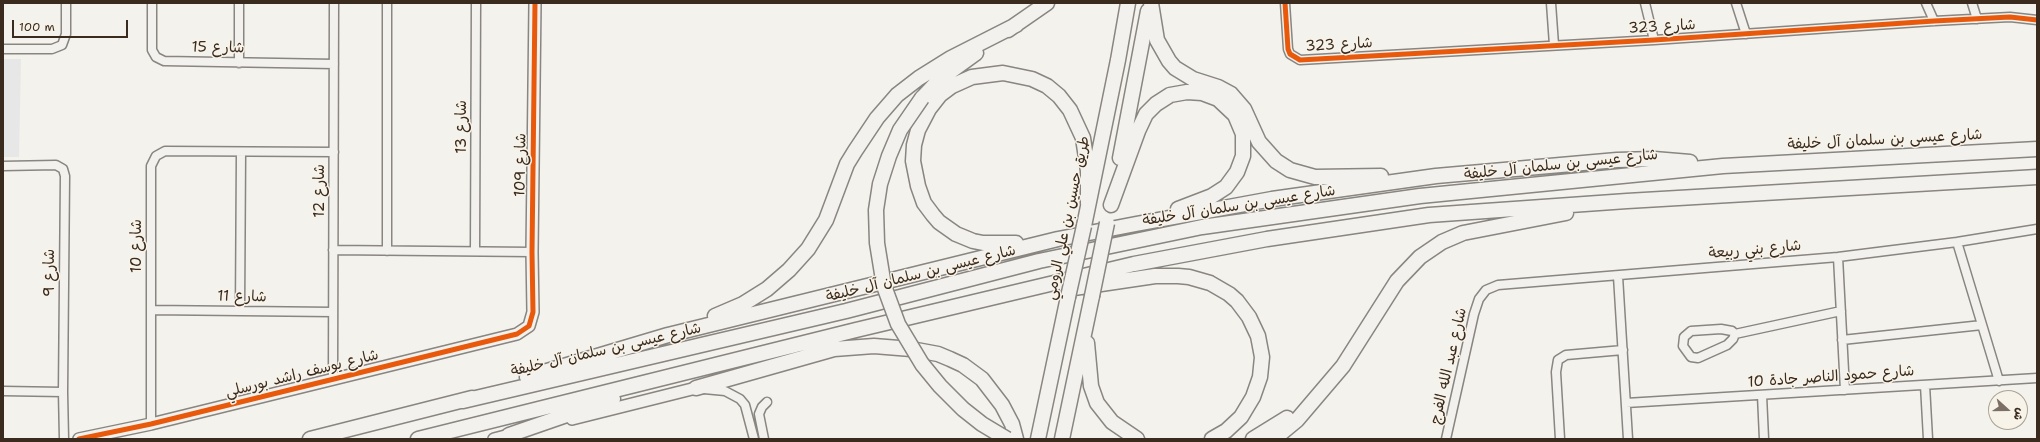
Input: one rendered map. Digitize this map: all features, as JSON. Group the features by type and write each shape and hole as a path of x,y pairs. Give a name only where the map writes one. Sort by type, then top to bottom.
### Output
{"highway":[{"path":"1007,439 982,424 940,386 922,364 898,324 884,286 878,256 876,238 876,210 880,184 889,156 900,130 922,98 953,69 1047,3"},
{"name":"طريق حسين بن علي الرومي","path":"1038,439 1084,226 1118,60 1128,3"},
{"path":"1150,3 1157,40 1169,61 1175,68 1193,79 1218,87 1231,94 1244,109 1264,149 1283,166 1298,173 1315,177 1436,176"},
{"path":"1062,439 1111,205 1150,3"},
{"path":"668,335 743,304 767,289 784,275 798,261 815,239 826,220 847,164 869,128 887,106 909,85 936,67 1016,25"},
{"path":"1058,239 1004,244 978,242 956,234 939,222 924,203 918,186 913,157 918,130 924,116 934,102 947,90 961,81 992,73 1022,76 1047,86 1059,96 1070,110 1083,138 1088,171 1088,204"},
{"path":"1111,205 1138,131 1144,118 1152,108 1167,97 1187,92 1208,94 1223,102 1238,119 1244,139 1243,156 1234,177 1226,187 1212,196 1136,224"},
{"name":"شارع عيسى بن سلمان آل خليفة","path":"463,401 846,311 1038,261 1202,227 1420,196 1723,166 2037,149"},
{"path":"310,439 463,401 534,375 668,335 1058,239 1272,199 1436,176 1617,160 1654,159 1723,166"},
{"path":"418,439 1134,264 1267,239 1430,215 1627,201 2037,176"},
{"path":"1274,439 1297,420 1327,385 1355,348 1397,281 1411,264 1442,242 1472,230 1627,201"},
{"path":"980,302 1155,276 1189,277 1220,288 1236,301 1254,327 1261,347 1262,366 1258,386 1248,407 1233,425 1212,439"},
{"path":"1087,322 1090,379 1097,404 1112,422 1137,439"},
{"path":"696,388 834,349 866,346 911,349 938,354 950,359 963,365 982,379 1002,404 1012,424 1016,439"},
{"path":"509,435 710,367"},
{"path":"1253,439 1286,419 1327,385"}],"street":[{"path":"3,49 52,49 62,45 66,34 66,3"},
{"name":"شارع 15","path":"152,3 152,50 156,57 164,61 334,64"},
{"path":"239,3 239,63"},
{"name":"شارع 12","path":"332,378 334,3"},
{"path":"387,3 387,251"},
{"name":"شارع 13","path":"476,3 476,251"},
{"name":"شارع 109","path":"529,326 533,312 532,252 535,3"},
{"name":"شارع 323","path":"1285,3 1290,54 1300,60 1654,40 1934,21 2010,17 2037,20"},
{"path":"1551,3 1554,45"},
{"path":"1645,3 1654,40"},
{"path":"1736,3 1746,34"},
{"path":"1926,3 1934,21"},
{"path":"1972,3 1977,19"},
{"name":"شارع 10","path":"151,424 151,166 156,156 165,151 241,153 334,152"},
{"path":"240,311 241,153"},
{"name":"شارع 9","path":"3,166 56,165 63,169 65,176 64,439"},
{"name":"شارع بني ربيعة","path":"1479,299 1486,290 1498,285 1838,257 1956,242 2037,229"},
{"path":"1956,242 1998,381"},
{"path":"333,250 532,252"},
{"path":"1838,257 1845,390"},
{"path":"1618,276 1628,439"},
{"name":"شارع عبد الله الفرج","path":"1446,439 1466,348 1479,299"},
{"name":"شارع 11","path":"151,310 333,312"},
{"path":"1735,334 1733,340 1727,345 1698,358 1693,358 1688,355 1683,346 1684,336 1691,331 1721,329 1732,331 1735,334 1841,311"},
{"path":"1842,340 1982,325"},
{"name":"شارع يوسف راشد بورسلي","path":"79,439 151,424 332,378 517,334 529,326"},
{"path":"1560,439 1556,372 1558,360 1566,355 1623,350"},
{"name":"شارع حمود الناصر جادة 10","path":"1626,403 2037,378"},
{"path":"1925,385 1928,439"},
{"path":"494,439 696,388 725,391 740,399 745,405 754,439"},
{"path":"3,391 63,392"},
{"path":"1762,395 1764,439"},
{"path":"750,421 756,411 766,403 760,411 759,418 764,439"}],"shaded area":[{"path":"3,59 21,59 19,157 3,157"}],"cycle path":[{"path":"79,439 151,424 517,334 529,326 533,312 532,252 535,3"},
{"path":"1285,3 1288,49 1290,54 1300,60 1654,40 1934,21 2010,17 2037,20"}]}
